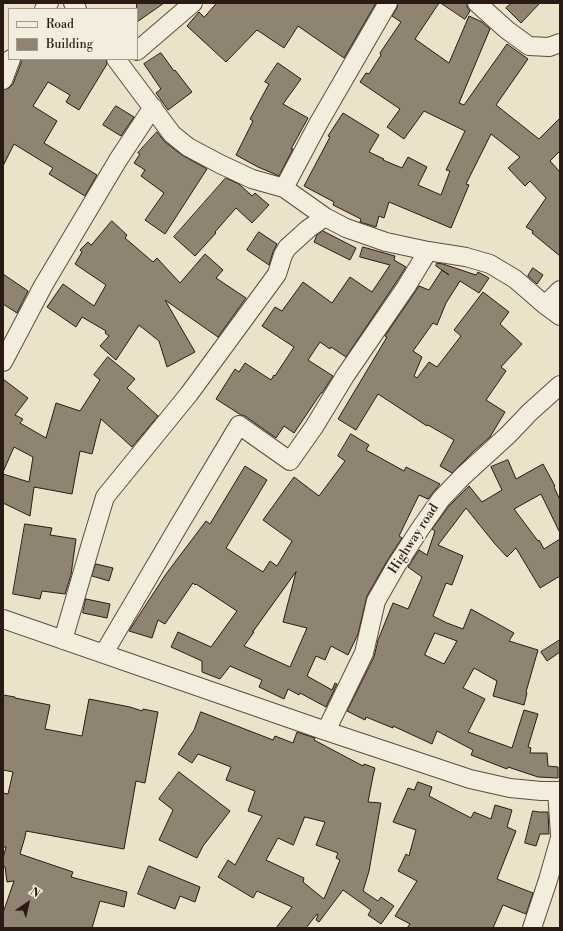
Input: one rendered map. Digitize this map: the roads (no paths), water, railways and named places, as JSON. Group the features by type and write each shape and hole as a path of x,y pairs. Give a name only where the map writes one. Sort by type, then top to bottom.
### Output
{"street":[{"path":"138,50 193,3"},
{"path":"284,188 318,124 388,3"},
{"path":"477,3 507,30 529,46 549,47 560,43"},
{"path":"3,80 11,60"},
{"path":"121,61 172,134 188,147 252,179 284,188 325,217 346,228 386,242 466,257 490,264 516,279 545,305 560,316"},
{"path":"3,362 43,286 118,160 153,107"},
{"path":"63,640 105,497 189,394 277,274 283,255 288,248 308,229 325,217"},
{"path":"104,653 239,425 290,461 314,427 345,376 406,287 428,251"},
{"path":"545,305 560,290"},
{"name":"Highway road","path":"326,731 364,653 376,600 420,529 441,499 463,476 560,385"},
{"path":"3,619 326,731 470,779 510,788 559,791 560,835"},
{"path":"532,928 560,838"}]}
